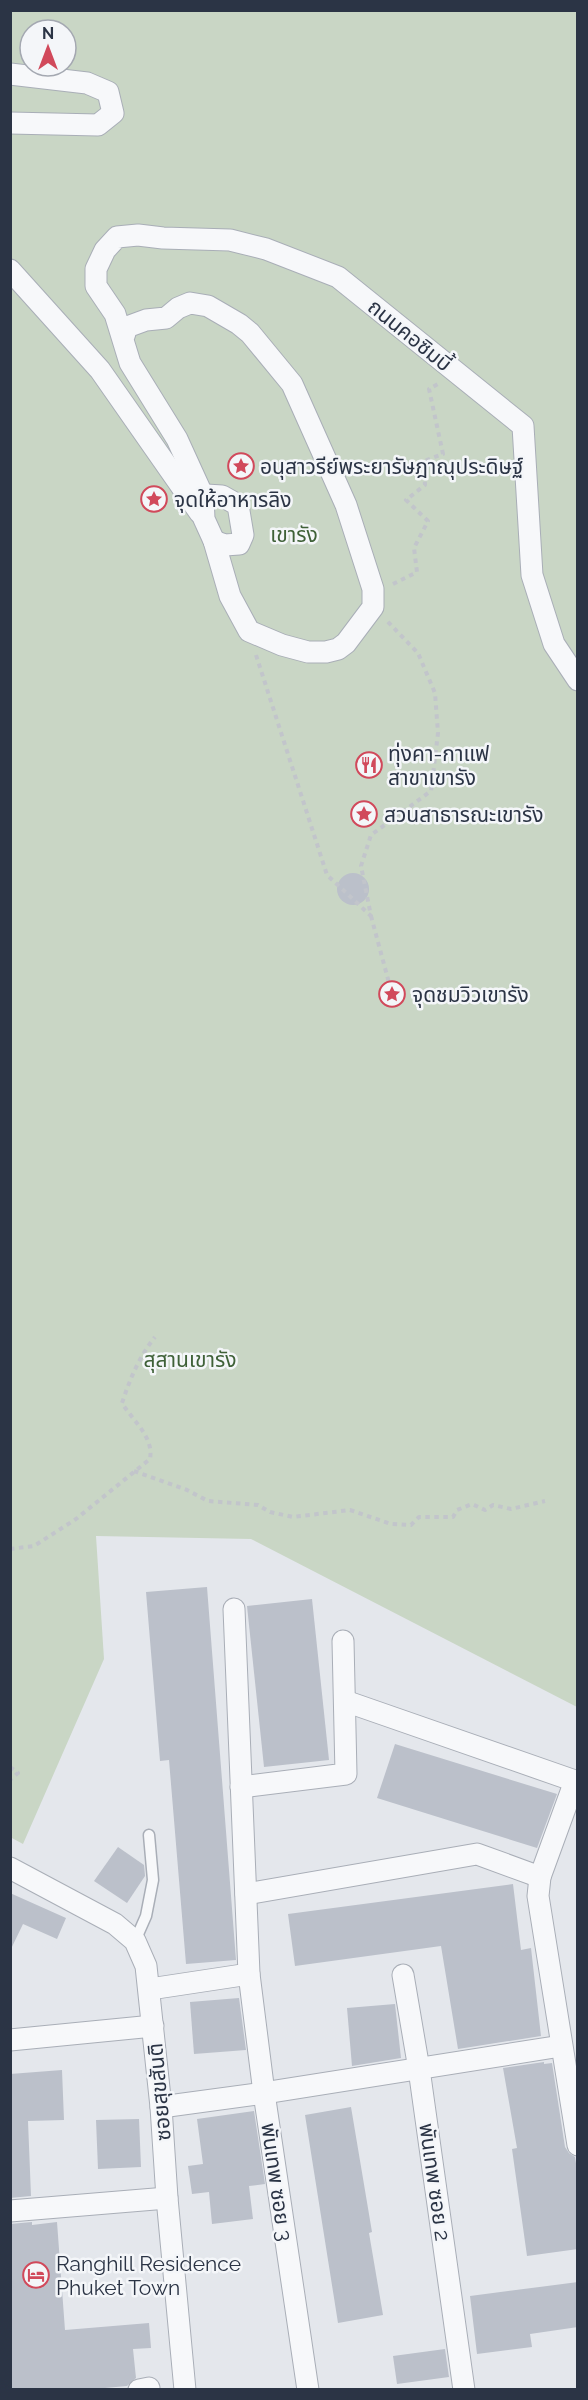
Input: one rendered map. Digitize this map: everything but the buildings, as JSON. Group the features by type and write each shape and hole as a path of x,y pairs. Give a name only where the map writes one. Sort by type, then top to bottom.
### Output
{"street":[{"path":"10,74 87,83 108,92 113,112 98,125 10,123"},
{"name":"ถนนคอซิมบี้","path":"116,314 96,286 96,269 105,250 117,237 138,235 230,240 266,249 338,278 523,426 532,575 554,644 578,680"},
{"path":"10,270 100,370 195,495"},
{"path":"123,339 127,327 146,320 166,318 178,308 190,303 208,306 250,333 292,384 346,505 373,588 374,607 346,643 338,649 308,652 291,648 249,631 230,596 214,542 195,495 177,439 130,363 123,339 116,314 146,320"},
{"path":"195,495 222,496 238,505 243,535 238,544 214,542"},
{"name":"พันเทพ ซอย 3","path":"234,1609 249,1974 264,2094 308,2390"},
{"path":"241,1787 346,1774 343,1641"},
{"path":"345,1701 575,1781 540,1877 538,1896 578,2145"},
{"path":"246,1894 477,1854 540,1877"},
{"name":"ซอยสุขสันติ","path":"10,1868 115,1924 135,1941 146,1966 161,2107 185,2390"},
{"path":"150,1989 249,1974"},
{"name":"พันเทพ ซอย 2","path":"403,1975 419,2069 464,2390"},
{"path":"10,2040 153,2026"},
{"path":"161,2107 264,2094 561,2046"},
{"path":"10,2211 167,2198"}],"lane":[{"path":"135,1941 146,1916 153,1880 149,1835"}],"path":[{"path":"388,586 417,572 414,548 428,521 406,500 424,485 424,461 443,454 429,389 456,372"},
{"path":"374,607 418,653 435,693 438,733 431,791 371,835 361,866 371,916 392,994"},
{"path":"249,631 327,876 371,916"},
{"path":"10,1549 34,1546 42,1541 76,1519 150,1459 152,1448 145,1434 122,1403 143,1352 155,1337"},
{"path":"134,1471 188,1490 208,1501 258,1505 270,1512 293,1517 350,1510 391,1524 411,1525 419,1517 453,1517 457,1510 471,1504 485,1510 493,1505 512,1509 544,1501"},
{"path":"10,1767 18,1773 10,1780"}],"green space":[{"name":"เขารัง","path":"10,11 578,11 577,1707 251,1539 96,1536 104,1659 23,1844 10,1837"}],"place":[{"name":"อนุสาวรีย์พระยารัษฎาณุประดิษฐ์","path":"241,466"},
{"name":"จุดให้อาหารลิง","path":"154,499"},
{"name":"ทุ่งคา-กาแฟ สาขาเขารัง","path":"369,765"},
{"name":"สวนสาธารณะเขารัง","path":"364,814"},
{"name":"จุดชมวิวเขารัง","path":"392,994"},
{"name":"Ranghill Residence Phuket Town","path":"36,2275"}],"park label":[{"name":"สุสานเขารัง","path":"190,1359"}]}
